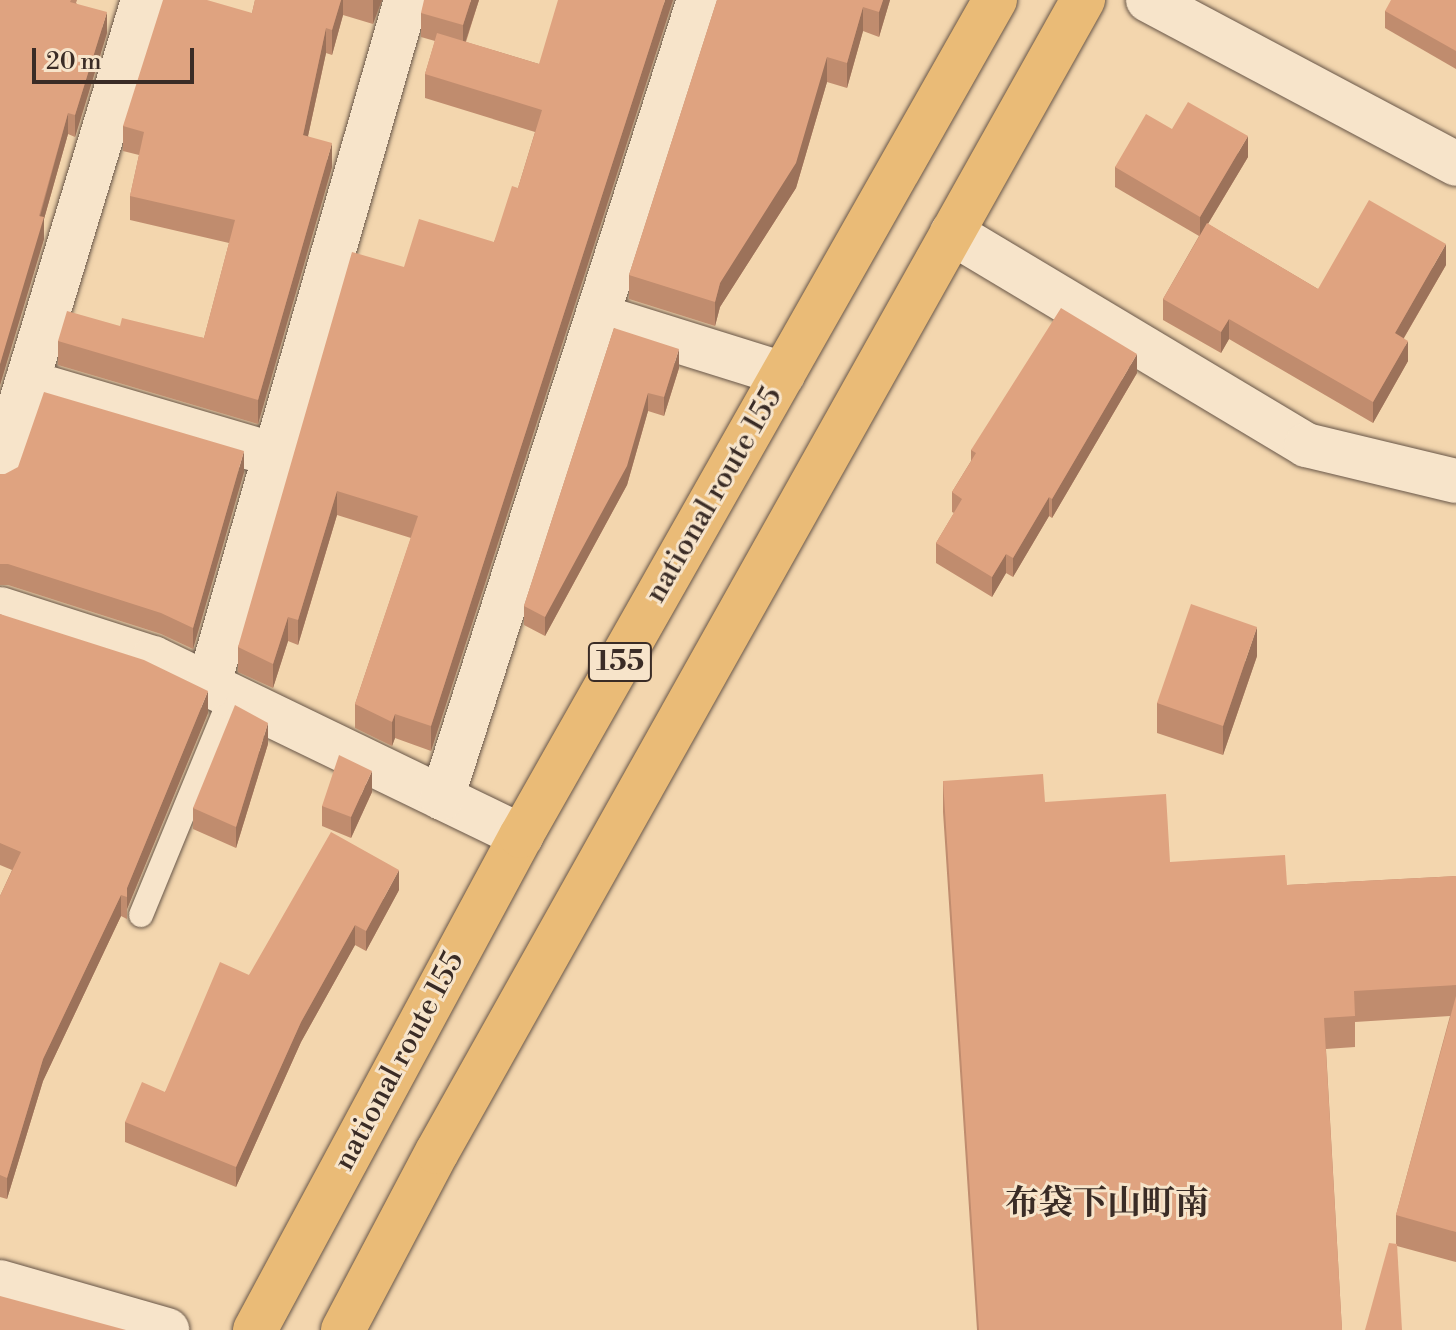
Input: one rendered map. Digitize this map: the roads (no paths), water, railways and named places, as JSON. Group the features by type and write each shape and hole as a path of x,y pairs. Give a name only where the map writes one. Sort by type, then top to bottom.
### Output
{"highway":[{"name":"national route 155","path":"255,1330 521,836 995,0"},
{"name":"155","path":"343,1330 437,1152 1083,0"}],"street":[{"path":"0,471 143,0"},
{"path":"220,692 275,455 406,0"},
{"path":"442,798 699,0"},
{"path":"1148,0 1456,164"},
{"path":"952,233 1306,445 1456,481"},
{"path":"598,316 783,374"},
{"path":"27,382 275,455"},
{"path":"2,617 153,658 521,836"},
{"path":"0,1282 167,1330"}],"lane":[{"path":"141,915 220,692"}],"district":[{"name":"布袋下山町南","path":"1107,1205"}]}
